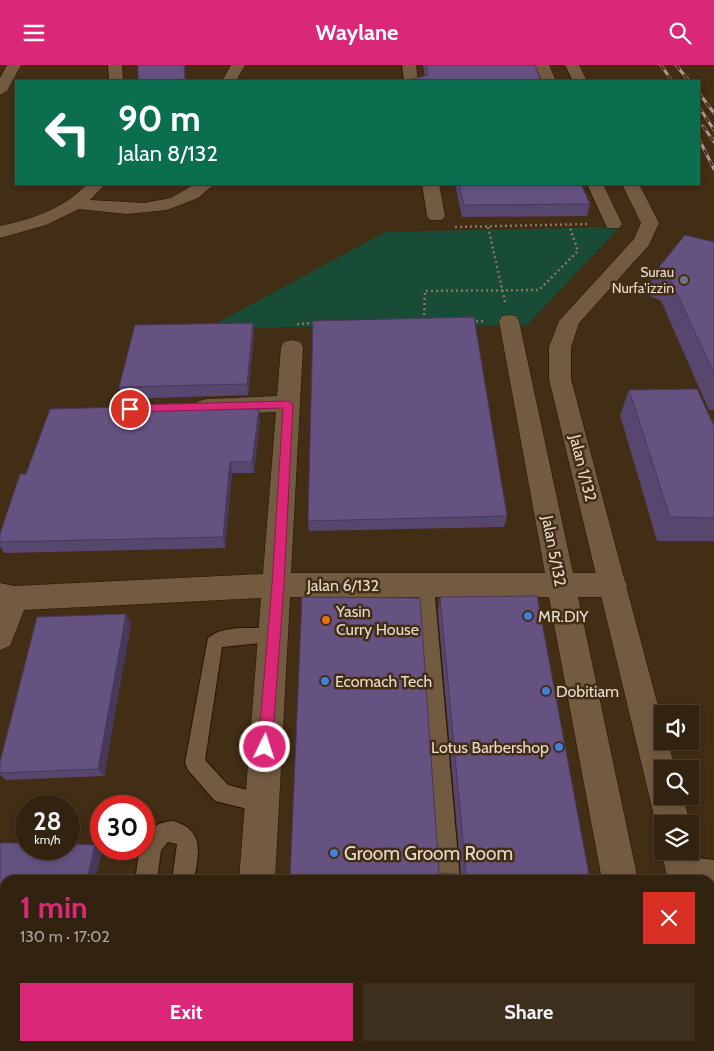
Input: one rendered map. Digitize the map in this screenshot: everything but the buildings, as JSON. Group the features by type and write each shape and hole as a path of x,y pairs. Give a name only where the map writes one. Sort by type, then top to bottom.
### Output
{"street":[{"path":"0,91 14,65"},
{"path":"115,65 116,80"},
{"path":"230,80 238,65"},
{"path":"409,65 412,80"},
{"path":"542,65 549,80"},
{"path":"572,65 580,80"},
{"path":"0,232 61,213 77,203 95,185"},
{"path":"77,203 109,209 166,205 193,195 204,185"},
{"path":"430,185 436,216"},
{"path":"595,185 611,218"},
{"name":"Jalan 1/132","path":"631,185 650,223 648,232 570,321 560,347 560,379 657,760"},
{"name":"Jalan 5/132","path":"509,321 619,875"},
{"path":"257,875 260,802 278,585 292,347"},
{"path":"189,407 288,404"},
{"name":"Jalan 6/132","path":"7,596 278,585 613,585"},
{"path":"0,637 7,596"}],"lane":[{"path":"426,585 449,875"},
{"path":"260,802 222,794 195,763 214,643 220,638 227,637 274,636"},
{"path":"147,875 151,848 156,839 162,833 172,831 182,833 187,839 189,849 185,875"}],"path":[{"path":"436,216 439,221 451,227 569,225 611,218"},
{"path":"433,321 424,321 425,291 502,289 539,291 578,251 569,225"},
{"path":"462,321 509,321 488,227"},
{"path":"292,347 295,324 325,323"}],"green space":[{"path":"620,227 527,325 208,328 385,232"}],"railway":[{"path":"661,65 671,80"},
{"path":"676,65 688,80"},
{"path":"700,94 714,113"},
{"path":"700,109 714,130"},
{"path":"703,126 714,142"},
{"path":"700,141 714,169"}],"place":[{"name":"Surau Nurfa'izzin","path":"684,280"},
{"name":"MR.DIY","path":"528,616"},
{"name":"Yasin Curry House","path":"326,620"},
{"name":"Ecomach Tech","path":"325,681"},
{"name":"Dobitiam","path":"546,691"},
{"name":"Lotus Barbershop","path":"559,747"},
{"name":"Groom Groom Room","path":"334,853"}],"route":[{"path":"130,409 288,404 278,585 265,747"}]}
